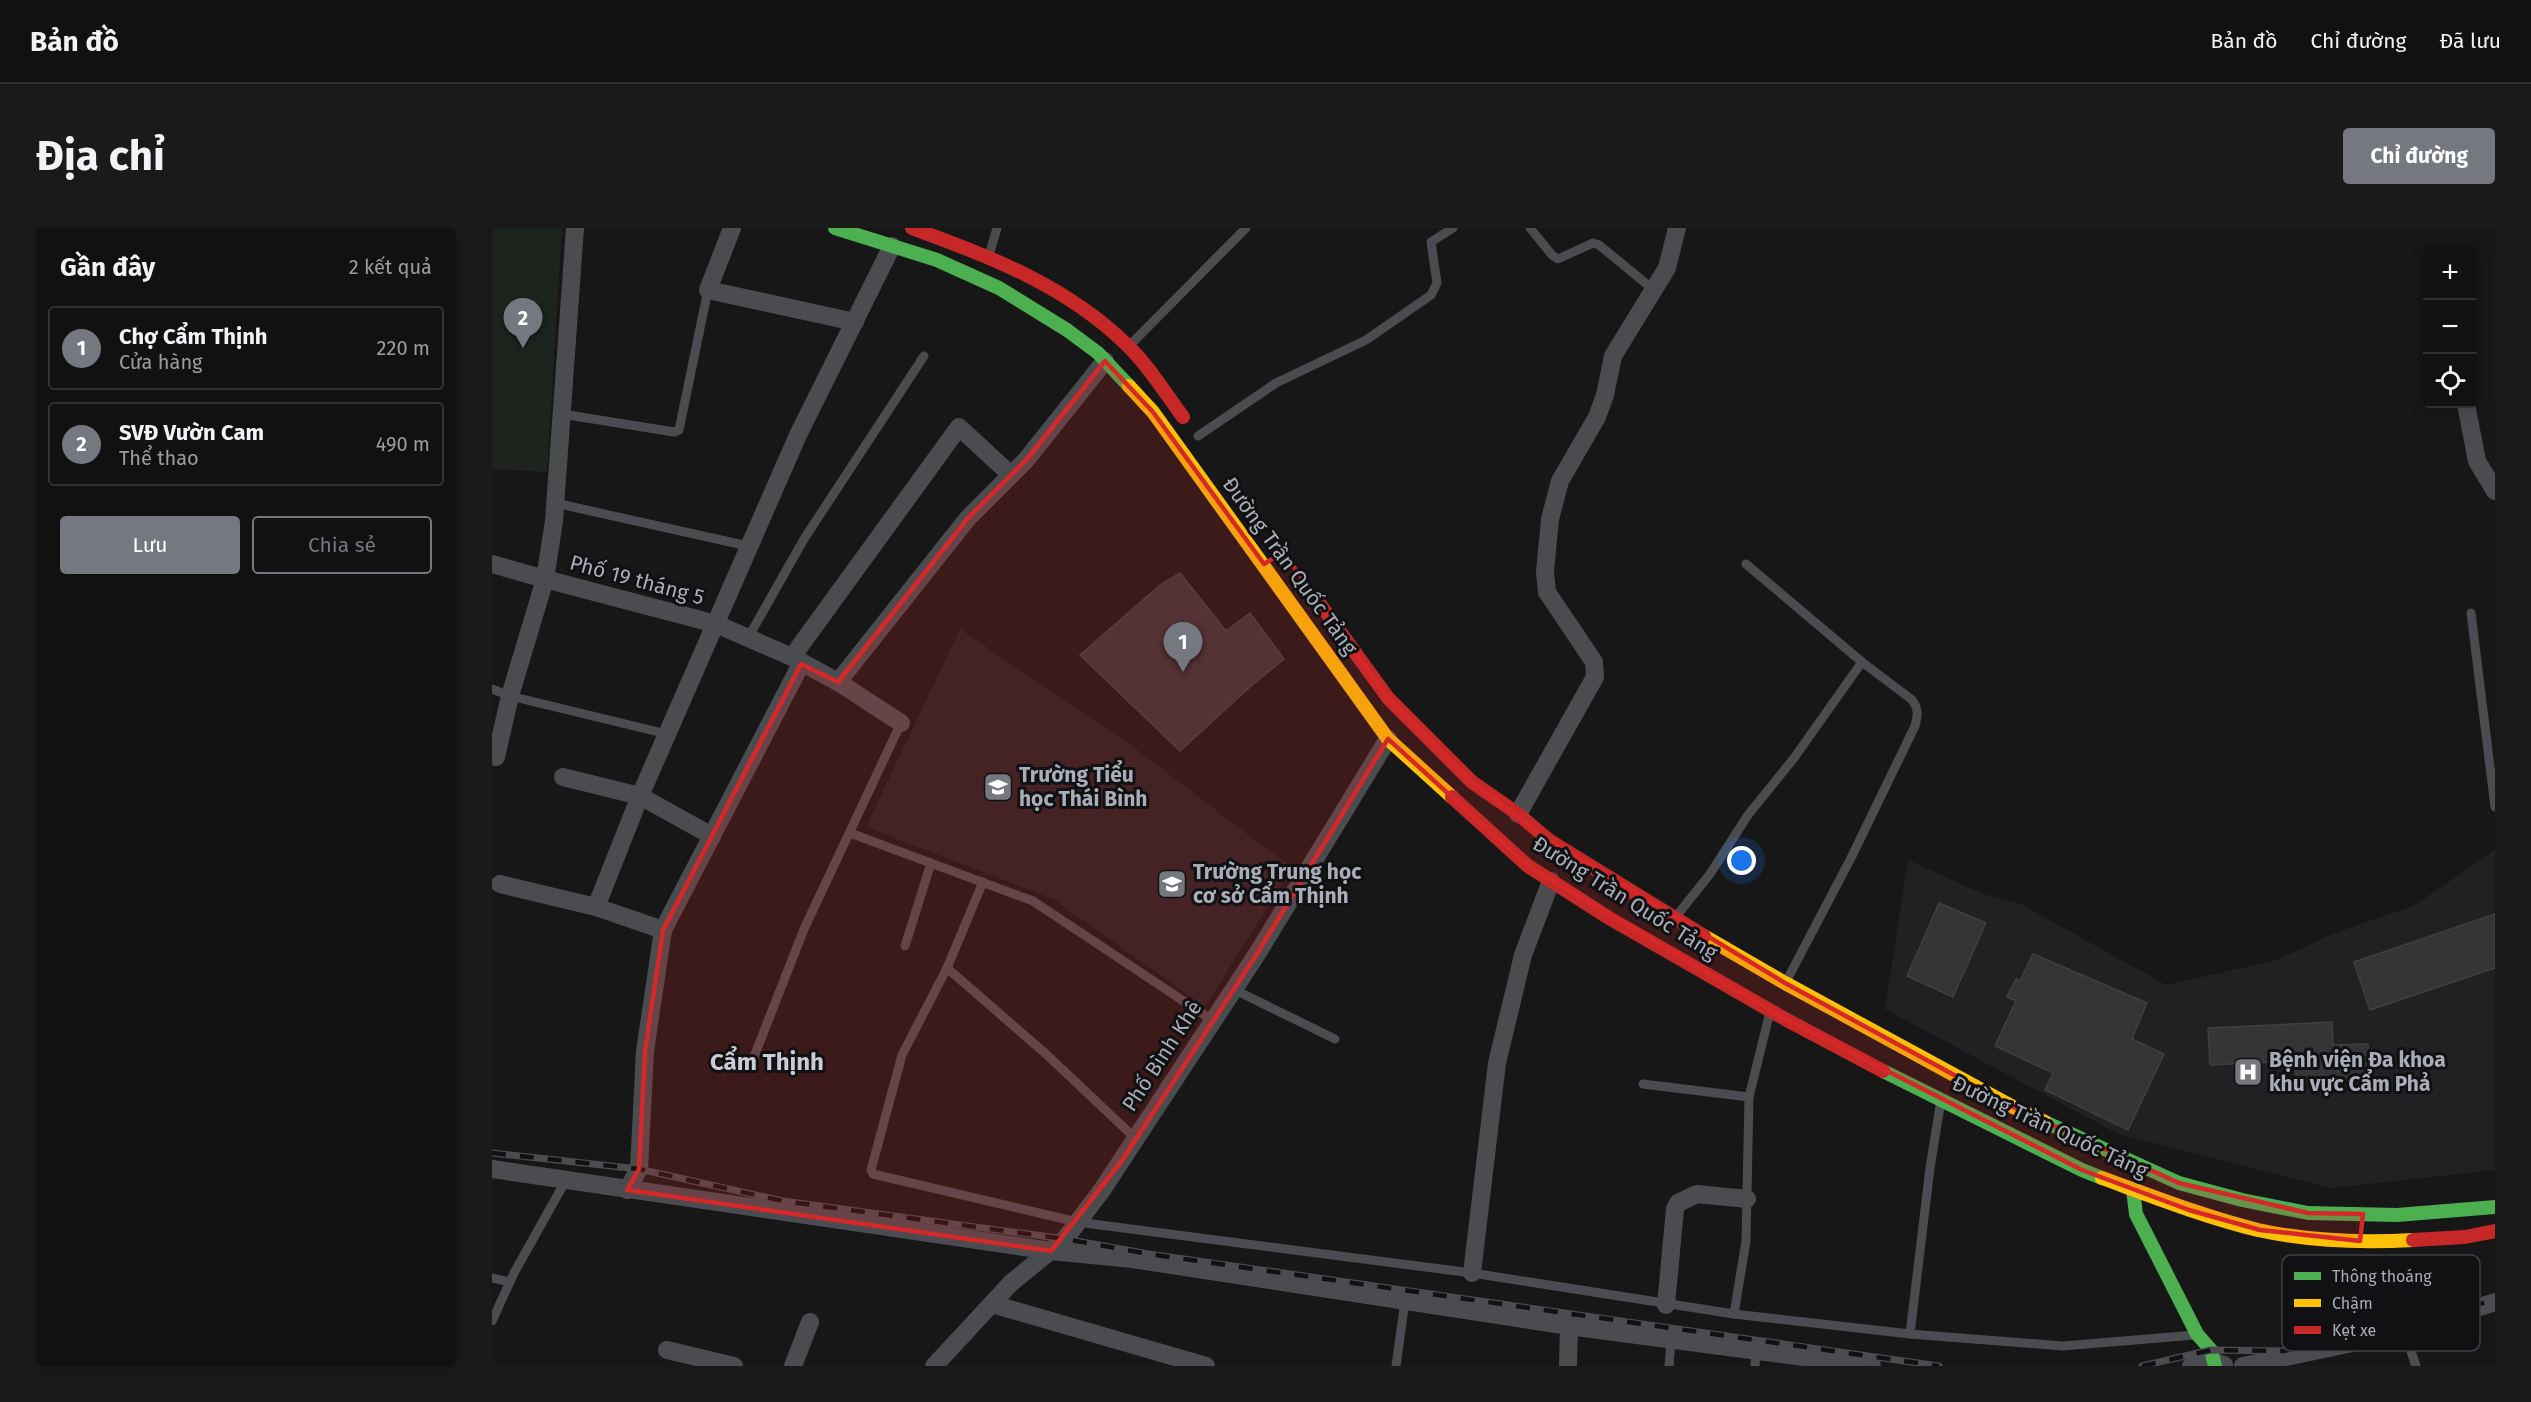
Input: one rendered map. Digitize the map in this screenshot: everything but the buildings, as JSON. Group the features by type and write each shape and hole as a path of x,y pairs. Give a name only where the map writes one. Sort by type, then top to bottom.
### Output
{"main road":[{"name":"Đường Trần Quốc Tảng","path":"835,228 937,260 999,288 1067,330 1106,361 1153,412 1269,561 1388,739 1519,859 1609,918 2178,1183 2242,1200 2308,1213 2397,1215 2495,1207"},
{"path":"912,228 989,257 1055,287 1090,311 1129,346 1201,441"},
{"name":"Đường Trần Quốc Tảng","path":"1304,581 1388,698 1472,783 1518,814 1550,841 1675,919 1778,997 1941,1101 2082,1170 2189,1210 2260,1230 2320,1239 2360,1241 2465,1237 2495,1232"},
{"path":"2133,1190 2136,1214 2160,1265 2197,1334 2211,1350 2217,1364"},
{"path":"2360,1241 2363,1214"}],"street":[{"name":"Phố 19 tháng 5","path":"575,228 555,502 545,579 716,624 796,660 838,682 901,723"},
{"path":"732,228 708,290 855,322"},
{"path":"1518,814 1594,677 1594,662 1547,592 1545,572 1550,519 1560,481 1597,417 1613,356 1667,268 1677,228"},
{"path":"596,906 640,796 748,546 798,435 892,246"},
{"path":"838,682 968,518 1026,460 1106,361"},
{"path":"2467,408 2477,461 2495,491"},
{"path":"627,1190 639,1169 645,1051 663,930 712,836 796,660 959,427 1011,475"},
{"path":"492,564 545,579 510,696 496,757"},
{"name":"Phố Bình Khê","path":"934,1366 1011,1283 1065,1239 1102,1190 1257,954 1388,739"},
{"path":"563,777 640,796 712,836"},
{"path":"1472,1274 1497,1063 1523,955 1551,881"},
{"path":"500,884 596,906 663,930"},
{"path":"492,1169 1051,1251 1132,1259 1671,1340 1756,1359 1872,1366"},
{"path":"1666,1305 1675,1209 1678,1203 1697,1194 1747,1199"},
{"path":"2480,1307 2495,1302"},
{"path":"992,1305 1206,1366"},
{"path":"793,1366 810,1322"},
{"path":"1568,1366 1569,1326"},
{"path":"667,1350 734,1366"},
{"path":"2243,1366 2266,1364 2320,1351"},
{"path":"2191,1366 2217,1364"}],"lane":[{"path":"989,257 997,228"},
{"path":"1129,346 1246,228"},
{"path":"1201,441 1276,383 1366,340 1431,295 1437,283 1431,242 1453,228"},
{"path":"1530,228 1558,259 1593,243 1599,245 1654,290"},
{"path":"562,414 677,432 708,290"},
{"path":"748,638 804,539 924,356"},
{"path":"555,502 748,546"},
{"path":"1734,1314 1746,1241 1749,1097 1778,997 1851,858 1916,720 1916,705 1746,564"},
{"path":"2471,614 2495,807"},
{"path":"1675,919 1710,874 1748,815 1794,758 1862,662"},
{"path":"492,689 510,696 667,734"},
{"path":"752,1062 804,929 901,723"},
{"path":"850,833 1033,901 1212,1020"},
{"path":"905,946 931,863"},
{"path":"983,882 947,968 902,1055 871,1172 1077,1222 1472,1274 1734,1314 1910,1334 2063,1346 2197,1334"},
{"path":"947,968 1046,1054 1135,1138"},
{"path":"1233,989 1335,1039"},
{"path":"1643,1084 1749,1097"},
{"path":"1910,1334 1930,1168 1941,1101"},
{"path":"492,1321 510,1282 566,1180"},
{"path":"492,1278 510,1282"},
{"path":"1396,1366 1405,1301"},
{"path":"1669,1366 1671,1340"},
{"path":"2411,1351 2416,1366"}],"highlighted area":[{"path":"1105,361 1153,412 1264,564 1283,552 1388,698 1472,782 1550,841 1785,983 2013,1107 2179,1183 2308,1213 2363,1214 2360,1241 2260,1230 2189,1210 2082,1170 1785,1019 1528,866 1388,739 1257,954 1121,1162 1051,1251 627,1190 639,1169 645,1051 663,930 801,664 838,682 968,518 1026,460"}],"shaded area":[{"path":"492,228 562,228 547,472 492,469"},
{"path":"960,629 1132,746 1292,868 1205,1007 1053,899 866,827"},
{"name":"Bệnh viện Đa khoa khu vực Cẩm Phả","path":"2495,850 2495,1170 2331,1188 2118,1134 1885,1009 1908,860 1983,894 2021,904 2166,985 2277,960 2330,935 2415,905"}],"railway":[{"path":"492,1153 639,1169 783,1201 1065,1239 1149,1254 1939,1366"},
{"path":"2480,1304 2495,1299"},
{"path":"2142,1366 2211,1350 2282,1351"}],"traffic: fast":[{"path":"835,228 937,260 999,288 1067,330 1098,353 1129,386"},
{"path":"1883,1071 2102,1178"},
{"path":"2045,1122 2179,1183 2242,1200 2308,1213 2397,1215 2495,1207"},
{"path":"2133,1190 2136,1214 2197,1334 2211,1350 2215,1366"}],"traffic: slow":[{"path":"1129,386 1153,412 1388,739 1452,797"},
{"path":"1704,936 1785,983 2013,1107 2045,1122"},
{"path":"2102,1178 2199,1213 2258,1230 2296,1237 2335,1240 2413,1240"}],"traffic: jam":[{"path":"912,228 998,262 1053,289 1079,305 1135,353 1183,417"},
{"path":"1315,597 1388,698 1472,782 1518,814 1550,841 1704,936"},
{"path":"1452,797 1528,866 1609,918 1785,1019 1883,1071"},
{"path":"2413,1240 2465,1237 2495,1231"}],"place":[{"name":"SVĐ Vườn Cam","path":"523,348"},
{"name":"Chợ Cẩm Thịnh","path":"1183,672"},
{"name":"Trường Tiểu học Thái Bình","path":"998,787"},
{"name":"Trường Trung học cơ sở Cẩm Thịnh","path":"1172,884"},
{"name":"Bệnh viện Đa khoa khu vực Cẩm Phả","path":"2248,1072"}],"district":[{"name":"Cẩm Thịnh","path":"767,1062"}]}
